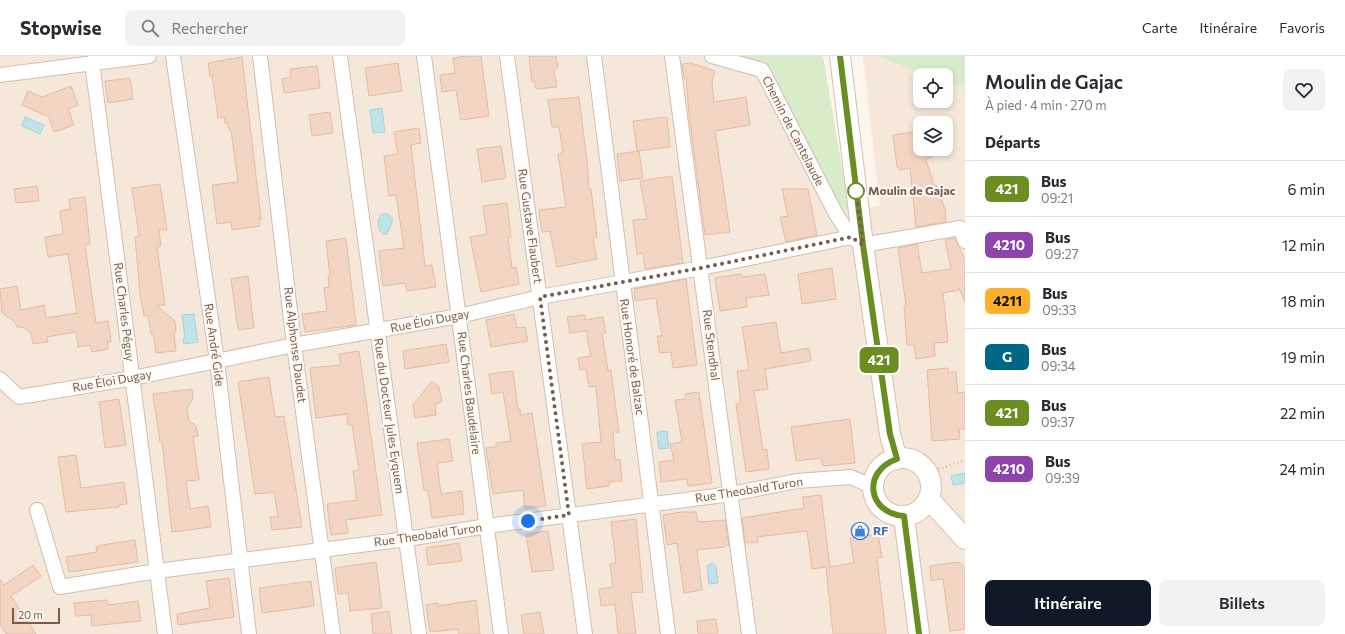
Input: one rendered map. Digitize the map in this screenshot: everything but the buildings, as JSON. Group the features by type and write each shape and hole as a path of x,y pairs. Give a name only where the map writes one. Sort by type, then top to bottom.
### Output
{"main road":[{"path":"840,56 857,241 890,434 897,459"},
{"path":"906,458 914,461 927,473 931,490 929,499 919,511 904,516 894,516 886,512 879,505 874,496 873,487 875,477 887,462 906,458"},
{"path":"929,499 965,539"},
{"path":"904,516 919,634"}],"street":[{"path":"0,75 92,62 149,56"},
{"name":"Rue André Gide","path":"173,56 217,361 249,634"},
{"name":"Rue Alphonse Daudet","path":"260,56 294,345 333,634"},
{"name":"Rue du Docteur Jules Eyquem","path":"340,56 419,634"},
{"name":"Rue Charles Baudelaire","path":"424,56 501,634"},
{"name":"Rue Gustave Flaubert","path":"507,56 584,634"},
{"name":"Rue Honoré de Balzac","path":"594,56 668,634"},
{"name":"Rue Stendhal","path":"672,56 749,634"},
{"name":"Chemin de Cantelaude","path":"712,56 762,70 836,214 857,241"},
{"name":"Rue Charles Péguy","path":"92,62 165,634"},
{"name":"Rue Éloi Dugay","path":"0,379 19,396 133,378 294,345 459,316 540,297 857,241 960,228 965,241"},
{"name":"Rue Theobald Turon","path":"37,510 60,587 157,571 407,539 487,526 731,494 797,481 851,477 873,487"}],"path":[{"path":"927,473 965,460"}],"shaded area":[{"path":"0,56 740,56 759,62 849,209 880,206 863,56 875,56 913,70 913,108 953,108 953,84 965,88 965,634 0,634"}],"green space":[{"path":"740,56 823,56 849,209 840,209 759,62"},
{"path":"875,56 965,56 965,88 953,84 953,68 913,68 913,70"}],"water":[{"path":"382,108 385,132 373,133 370,110"},
{"path":"25,117 44,125 40,134 22,126"},
{"path":"382,214 388,214 393,220 387,234 383,234 379,230 378,219"},
{"path":"194,314 198,342 184,344 183,339 185,338 182,315"},
{"path":"667,431 669,448 659,449 657,432"},
{"path":"965,473 965,483 953,485 951,476"},
{"path":"712,563 716,566 718,583 709,584 707,566"}],"bus line":[{"name":"421","path":"840,56 863,245 890,434 897,459 887,462 875,477 873,487 874,496 879,505 886,512 894,516 904,516 919,634"}],"place":[{"name":"Moulin de Gajac","path":"856,191"},
{"name":"RF","path":"860,531"}],"route":[{"path":"528,521 569,515 540,297 701,268 851,237 863,245 856,191"}]}
